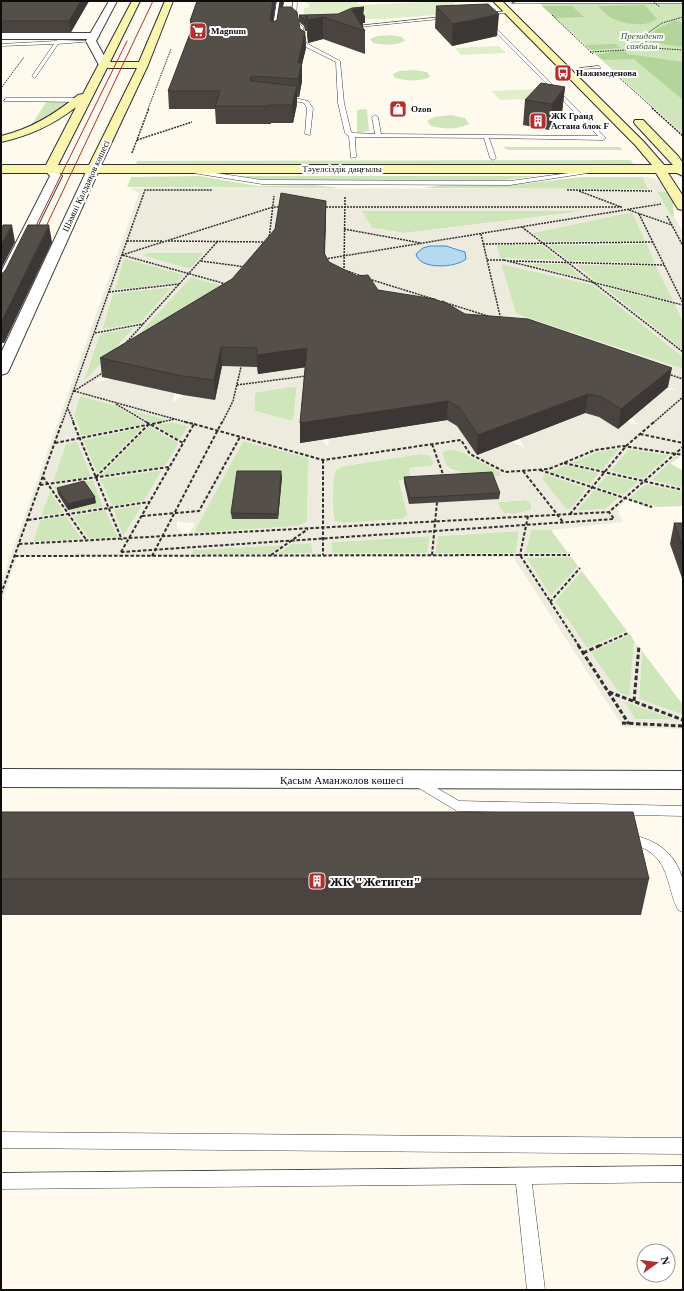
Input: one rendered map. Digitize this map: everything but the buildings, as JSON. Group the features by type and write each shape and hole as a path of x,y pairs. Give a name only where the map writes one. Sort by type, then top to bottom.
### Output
{"main road":[{"path":"50,169 136,1"},
{"name":"Шәмші Қалдаяқов көшесі","path":"92,170 143,65 169,1"},
{"path":"497,1 511,5 525,13"},
{"path":"511,5 528,31 656,163 683,206"},
{"path":"528,31 555,45"},
{"path":"560,63 571,64 592,78 579,65"},
{"path":"104,65 143,65"},
{"path":"1,139 38,128 61,115 93,87"},
{"path":"629,113 681,165"},
{"path":"652,135 680,140"},
{"path":"42,156 70,156"},
{"path":"84,157 111,157"},
{"name":"Тәуелсіздік даңғылы","path":"349,157 493,158 681,165"},
{"name":"Тәуелсіздік даңғылы","path":"1,169 182,170 618,168 656,163"}],"street":[{"path":"93,38 113,1"},
{"path":"1,36 93,38"},
{"path":"93,38 104,65"},
{"path":"1,286 56,176 50,169"},
{"name":"Шәмші Қалдаяқов көшесі","path":"1,370 92,170"},
{"name":"Қасым Аманжолов көшесі","path":"1,778 683,780"}],"lane":[{"path":"274,36 279,1"},
{"path":"295,1 294,21 300,27 304,44 338,61 341,103 348,133 352,135 603,138 481,14"},
{"path":"473,15 511,5 536,1 683,2"},
{"path":"346,30 350,27 458,16"},
{"path":"302,34 308,34"},
{"path":"1,45 93,38"},
{"path":"35,76 58,41"},
{"path":"579,65 598,67"},
{"path":"275,97 295,99 306,102 310,108 308,134"},
{"path":"6,100 79,100"},
{"path":"375,117 378,135"},
{"path":"349,157 352,135"},
{"path":"486,137 493,158"},
{"path":"413,780 457,806 683,811"},
{"path":"610,838 637,839 651,844 675,874 683,906"},
{"path":"1,1140 683,1146"},
{"path":"1,1181 683,1174"},
{"path":"523,1176 536,1290"}],"path":[{"path":"652,1 660,7"},
{"path":"550,14 596,57"},
{"path":"633,47 646,42 645,35 653,28 671,19 683,17"},
{"path":"590,52 633,47 683,50"},
{"path":"135,146 171,49"},
{"path":"1,89 25,56"},
{"path":"607,67 680,140"},
{"path":"136,140 192,122"},
{"path":"1,594 146,190 214,190"},
{"path":"127,241 269,243 274,190"},
{"path":"560,190 654,191"},
{"path":"576,190 672,225"},
{"path":"345,196 344,270 502,321 481,234"},
{"path":"324,259 661,204 664,209"},
{"path":"122,255 273,207 289,207"},
{"path":"321,207 623,207"},
{"path":"639,213 683,304"},
{"path":"666,214 683,246"},
{"path":"522,227 683,352"},
{"path":"344,229 423,243"},
{"path":"123,346 218,242"},
{"path":"483,244 653,242"},
{"path":"122,255 230,286"},
{"path":"487,260 664,265"},
{"path":"504,260 683,304"},
{"path":"200,261 252,267"},
{"path":"109,292 179,284"},
{"path":"94,333 143,324"},
{"path":"152,556 234,401 241,367"},
{"path":"93,379 103,368"},
{"path":"74,391 106,370"},
{"path":"668,374 683,379"},
{"path":"237,385 307,376"},
{"path":"74,391 323,460 461,440 470,454 505,472 549,469 595,450 626,446 683,455"},
{"path":"570,514 626,446 683,397"},
{"path":"112,402 149,425 183,443"},
{"path":"67,408 122,540"},
{"path":"55,444 176,419"},
{"path":"119,556 194,424"},
{"path":"96,477 149,425"},
{"path":"640,434 683,443"},
{"path":"142,516 199,511 240,437"},
{"path":"432,444 444,480"},
{"path":"19,544 122,540 609,512 683,447"},
{"path":"323,460 323,555"},
{"path":"563,463 683,490"},
{"path":"40,485 170,467"},
{"path":"540,470 652,507"},
{"path":"523,471 564,522"},
{"path":"43,476 87,541"},
{"path":"27,520 150,502"},
{"path":"432,555 438,502"},
{"path":"120,552 614,519 609,512"},
{"path":"528,516 520,555 629,724"},
{"path":"271,555 309,529"},
{"path":"15,556 570,555"},
{"path":"550,602 580,568"},
{"path":"583,653 628,633"},
{"path":"634,701 639,646"},
{"path":"608,691 683,720"},
{"path":"622,723 683,726"}],"green space":[{"path":"307,1 356,1 359,5 451,1 463,2 453,3 462,13 384,19 303,20 304,8 310,7"},
{"name":"Президент саябағы","path":"683,1 683,134 538,2"},
{"path":"645,5 657,19 652,22 640,24 621,22 608,16 598,6"},
{"path":"542,6 572,6 584,17 555,18"},
{"path":"675,20 683,23 683,47 650,42 650,35 657,29"},
{"path":"391,35 402,37 405,41 397,44 385,45 373,43 370,39 377,36"},
{"path":"615,44 621,48 591,50 585,45"},
{"path":"499,46 506,53 461,55 455,48"},
{"path":"623,51 628,54 683,62 683,100 634,59 603,60 596,55"},
{"path":"415,70 427,72 430,77 421,80 409,80 395,78 393,74 399,71"},
{"path":"538,89 547,98 500,100 492,91"},
{"path":"47,101 69,101 50,117 30,127"},
{"path":"357,110 367,110 369,131 359,133 357,132"},
{"path":"451,115 465,118 469,124 455,128 445,128 431,126 427,121 434,117"},
{"path":"502,147 620,147 622,150 509,150"},
{"path":"631,160 633,164 136,165 137,161"},
{"path":"199,176 258,186 313,185 340,188 127,187 131,177"},
{"path":"240,176 535,176 504,180 264,180"},
{"path":"582,177 643,177 648,189 424,188 443,185 513,185"},
{"path":"657,192 667,192 673,201 674,216 671,216"},
{"path":"361,211 586,211 404,233 372,228"},
{"path":"632,212 646,241 544,242 532,233"},
{"path":"647,244 656,264 569,261 548,245"},
{"path":"496,245 542,245 562,261 500,258"},
{"path":"146,253 204,253 190,269 146,257 144,255"},
{"path":"124,258 185,275 177,283 114,290"},
{"path":"501,264 593,285 683,357 683,369 516,314"},
{"path":"526,264 567,264 585,279"},
{"path":"574,264 656,266 674,302 596,282"},
{"path":"191,277 232,288 111,364"},
{"path":"602,286 675,304 683,322 683,350"},
{"path":"173,287 140,323 102,330 113,293"},
{"path":"135,327 83,383 100,334"},
{"path":"297,386 293,421 255,411 255,394 257,392"},
{"path":"80,396 115,405 146,424 82,436 74,415"},
{"path":"126,408 168,420 151,423"},
{"path":"172,422 189,426 180,440 155,425"},
{"path":"149,426 179,443 165,466 100,476"},
{"path":"144,427 97,474 83,440"},
{"path":"77,441 92,477 52,482 66,444"},
{"path":"243,441 309,458 307,522 298,526 193,533"},
{"path":"620,448 602,470 570,463 597,452"},
{"path":"449,449 460,451 500,472 501,476 461,478 460,471 449,468 444,460 442,453"},
{"path":"629,449 670,455 643,479 610,471"},
{"path":"420,454 430,455 434,464 431,466 409,468 411,480 399,481 407,512 407,515 403,519 343,523 335,521 332,496 336,470 344,466"},
{"path":"676,456 680,457 670,463 683,471 683,488 651,480"},
{"path":"566,465 600,473 590,484 550,472"},
{"path":"162,470 144,501 112,506 100,479"},
{"path":"545,474 587,488 570,510 566,509 543,480 542,476"},
{"path":"607,475 639,482 623,495 596,487"},
{"path":"93,480 104,507 69,512 68,510 95,503 85,487 58,494 53,486"},
{"path":"646,484 683,492 683,506 658,507 628,498"},
{"path":"594,490 619,497 606,509 576,511"},
{"path":"50,491 65,513 41,516"},
{"path":"526,500 531,504 531,510 515,514 504,513 500,509 498,502"},
{"path":"143,505 123,536 113,509"},
{"path":"106,510 118,537 89,539 72,515"},
{"path":"66,516 82,539 33,542 40,520"},
{"path":"531,530 551,530 568,553 525,553"},
{"path":"519,531 516,553 435,553 438,536"},
{"path":"430,536 427,553 332,554 332,542"},
{"path":"311,543 313,553 277,554 291,544"},
{"path":"283,545 270,554 191,555 192,550"},
{"path":"526,557 571,557 578,566 551,597"},
{"path":"582,571 627,631 587,648 555,601"},
{"path":"630,634 634,641 630,697 618,692 590,652"},
{"path":"642,651 683,705 683,715 639,699"},
{"path":"624,701 677,720 635,719"}],"shaded area":[{"path":"643,177 654,178 662,183 667,192 657,192 671,216 674,216 683,232 683,322 675,304 603,287 683,350 683,357 593,285 501,264 516,314 683,369 683,456 676,456 651,480 683,488 683,492 646,484 629,498 658,507 648,508 626,500 617,509 623,522 551,530 531,530 525,553 568,553 571,557 526,558 551,596 578,566 582,571 555,601 587,648 627,631 630,634 591,652 618,692 629,697 634,641 642,651 639,699 683,715 683,729 623,727 513,557 17,557 1,603 1,583 139,193 129,188 648,189","holes":["362,211 581,211 581,212 404,233 372,228","632,212 645,241 544,242 532,233","647,244 655,264 569,261 548,245","497,245 542,245 561,260 500,258","276,246 494,340 526,338 676,390 665,390 631,417 639,425 626,422 618,429 599,417 585,413 519,439 525,448 512,442 477,455 457,426 447,420 329,438 328,446 321,440 301,443 308,367 258,374 258,367 222,366 215,399 184,395 172,403 175,393 111,379 95,382 233,297","430,246 454,247 465,252 466,259 457,264 441,266 426,263","204,253 190,269 144,256 144,254","124,258 184,275 177,283 115,290","528,264 567,264 584,279","574,265 656,266 674,302 596,282","191,277 231,288 113,362","172,287 140,323 102,329 113,294","135,328 83,382 100,334","297,386 293,421 255,411 255,394 257,392","80,396 115,405 145,424 82,436 74,415","128,409 167,420 151,423","172,422 188,426 180,440 156,425","149,426 179,443 165,466 100,476","143,427 97,473 83,440","77,441 91,477 53,482 66,444","243,441 308,458 307,522 298,526 194,533","620,448 602,470 571,463 597,452","449,449 460,451 500,472 501,476 462,478 460,471 451,471 447,467 442,453","629,449 669,455 643,479 610,471","420,454 430,455 434,464 431,466 409,468 411,480 399,480 407,512 407,515 403,519 343,523 335,521 332,515 334,476 336,470 344,466","566,465 599,473 590,484 550,472","162,470 144,501 112,506 100,479","545,474 587,488 570,510 566,509 543,480 542,476","607,475 638,482 623,495 597,487","93,480 103,507 70,512 53,486","594,490 619,498 606,509 577,511","50,491 64,513 41,516","526,500 531,504 531,510 515,514 504,513 500,509 498,502","142,505 123,536 113,510","105,510 118,537 89,539 72,516","66,516 82,539 33,542 40,520","177,522 195,524 189,533 183,533 177,528","519,531 516,553 435,553 438,536","430,536 427,553 332,553 332,542","311,543 313,553 278,554 291,544","282,545 270,554 192,554 193,550","624,701 675,720 635,719"]}],"water":[{"path":"430,246 446,246 465,252 466,259 447,266 424,263 416,254 423,248"}],"tram line":[{"path":"42,235 153,1"},
{"path":"32,234 127,41"}],"place":[{"name":"Magnum","path":"198,31"},
{"name":"Нажимеденова","path":"563,73"},
{"name":"Ozon","path":"398,109"},
{"name":"ЖК Гранд Астана блок F","path":"538,121"},
{"name":"ЖК \"Жетиген\"","path":"317,881"}]}
